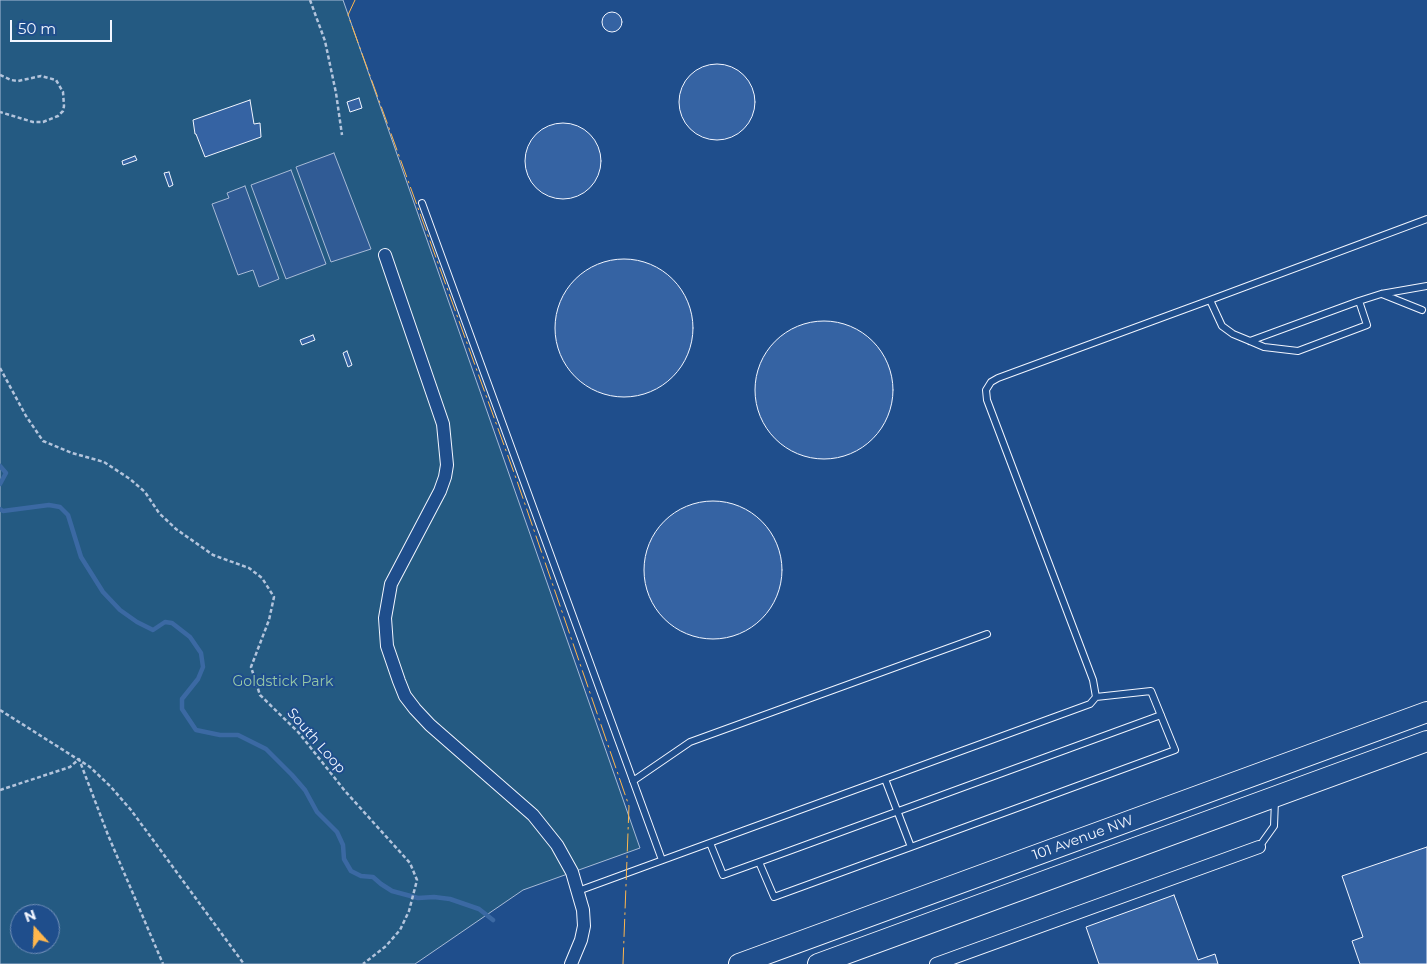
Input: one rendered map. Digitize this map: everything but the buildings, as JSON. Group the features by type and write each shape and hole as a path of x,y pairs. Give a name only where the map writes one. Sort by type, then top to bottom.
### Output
{"main road":[{"name":"101 Avenue NW","path":"739,964 1427,712"},
{"name":"101 Avenue NW","path":"818,964 1427,741"}],"street":[{"path":"385,255 443,424 447,465 440,491 391,584 385,618 387,646 405,696 415,709 430,725 533,815 556,845 572,872 583,910 584,926 581,940 571,964"},
{"path":"936,964 1259,847"}],"lane":[{"path":"422,203 662,860"},
{"path":"578,891 1090,704 1096,696 1093,680 987,400 986,390 990,382 1427,219"},
{"path":"1250,341 1381,294 1427,286"},
{"path":"1381,294 1422,310"},
{"path":"1210,300 1222,326 1233,334 1264,347 1289,350 1298,350 1367,325 1359,301"},
{"path":"634,781 690,742 987,634"},
{"path":"759,862 774,897 1174,750 1151,691 1096,696"},
{"path":"710,843 722,875 1161,715"},
{"path":"885,779 911,848"},
{"path":"1259,847 1274,826 1275,797"}],"path":[{"path":"310,0 325,41 336,93 342,136"},
{"path":"0,75 18,81 41,76 56,80 63,92 64,106 63,111 58,116 43,122 32,122 0,112"},
{"name":"South Loop","path":"0,368 26,416 43,441 72,453 104,462 130,479 145,492 159,513 181,533 214,555 249,568 262,578 274,597 269,620 251,667 260,695 299,733 345,790 410,862 417,880 409,912 400,930 386,946 363,964"},
{"path":"0,710 90,767 131,810 244,964"},
{"path":"0,790 70,767 79,759"},
{"path":"79,759 108,835 163,964"}],"green space":[{"name":"Goldstick Park","path":"0,0 343,0 640,848 523,890 415,964 0,964"}],"shaded area":[{"path":"334,153 371,249 331,262 296,167"},
{"path":"291,170 326,264 286,279 251,185"},
{"path":"245,186 279,279 259,287 253,270 238,275 212,204 229,198 227,193"}],"waterway":[{"path":"0,466 6,473 0,484"},
{"path":"0,509 3,511 49,505 60,507 68,515 81,557 103,592 120,610 153,630 165,622 172,623 190,637 201,653 203,667 198,679 182,699 182,709 196,730 220,735 238,735 266,749 305,790 317,812 337,832 343,845 344,859 351,871 361,876 373,877 392,891 418,898 450,899 479,909 493,920"}],"power":[{"path":"355,0 348,15 517,481 629,806 623,964"}]}
